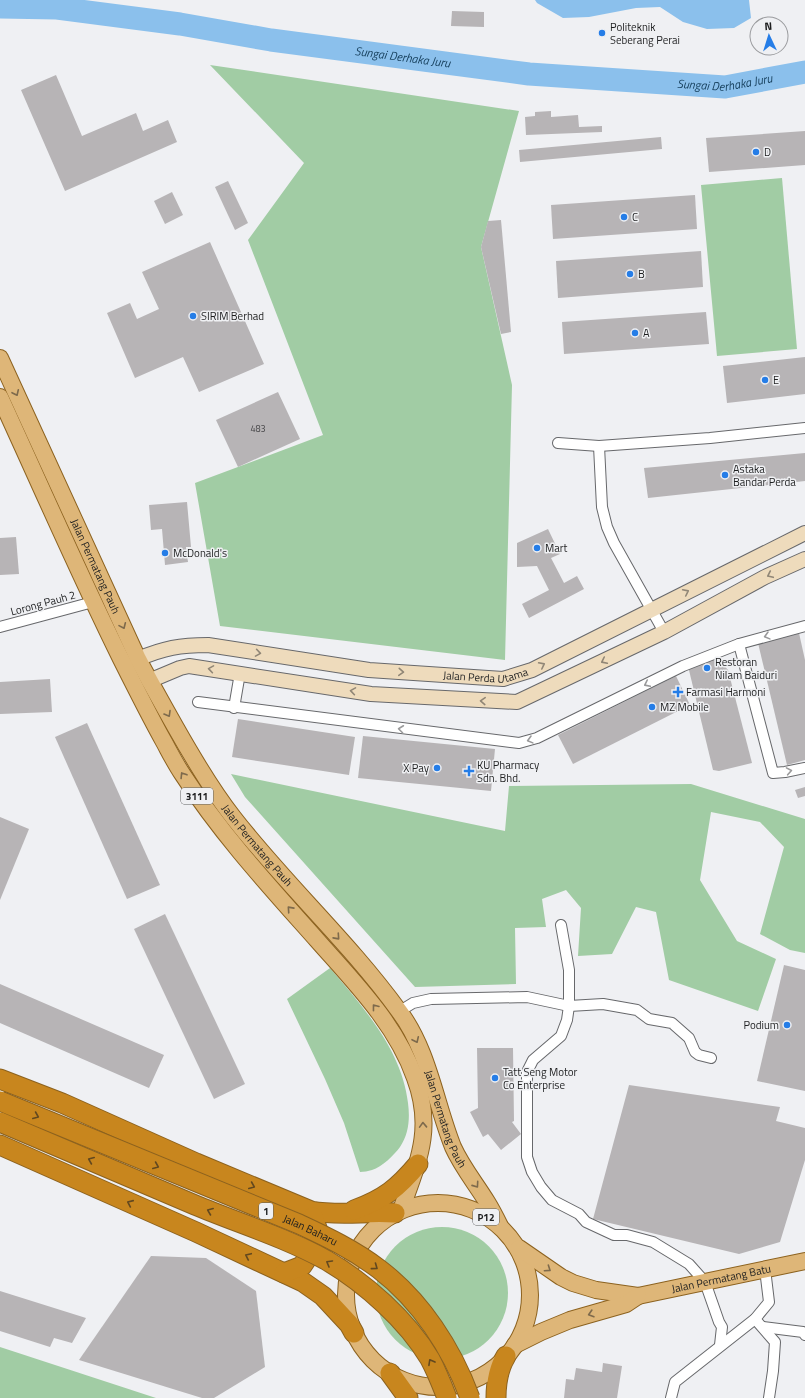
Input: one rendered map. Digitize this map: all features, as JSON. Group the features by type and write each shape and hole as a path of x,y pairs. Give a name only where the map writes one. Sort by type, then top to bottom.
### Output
{"highway":[{"path":"0,1079 62,1103 196,1163 311,1211 333,1213 398,1212"},
{"name":"Jalan Baharu","path":"0,1101 299,1224 327,1237 364,1258 393,1281 428,1320 455,1363 470,1398"},
{"name":"Jalan Baharu","path":"0,1122 299,1247 347,1273 386,1307 417,1341 430,1359 447,1398"},
{"path":"0,1145 303,1282 323,1296 349,1324 354,1334"},
{"path":"333,1213 353,1210 378,1200 390,1193 418,1164"},
{"path":"284,1273 302,1266 314,1248 318,1231 311,1211"},
{"path":"496,1398 499,1371 510,1351"},
{"path":"390,1373 408,1398"}],"main road":[{"name":"Jalan Permatang Pauh","path":"0,358 138,659 198,766 232,817 400,1011 423,1056 444,1123 454,1149 472,1181 489,1205 500,1226"},
{"name":"Jalan Permatang Pauh","path":"0,397 92,602 143,704 178,766 211,816 249,862 348,975 382,1017 397,1040 409,1063 419,1091 424,1128 418,1164 398,1212"},
{"name":"P12","path":"447,1203 470,1208 486,1216 500,1226 516,1246 526,1267 529,1278 530,1302 525,1324 510,1351 498,1364 479,1377 451,1385 434,1386 422,1385 400,1379 369,1356 354,1334 346,1309 345,1296 348,1271 352,1259 370,1232 384,1220 398,1212 424,1204 447,1203"},
{"name":"Jalan Permatang Batu","path":"516,1246 561,1277 573,1283 596,1290 638,1296 805,1261"},
{"name":"Jalan Permatang Batu","path":"510,1351 541,1332 570,1320 626,1304 638,1296"}],"street":[{"path":"558,443 598,446 710,438 805,428"},
{"path":"598,446 602,507 607,527 614,543 664,632"},
{"name":"Jalan Perda Utama","path":"138,659 172,647 208,645 369,670 503,679 532,670 805,533"},
{"path":"149,680 180,668 190,666 371,694 517,702 664,632 765,577 805,559"},
{"name":"Lorong Pauh 2","path":"0,627 92,602"},
{"path":"198,702 234,708 518,743 537,738 683,666 739,644 805,626"},
{"path":"739,644 773,773 805,768"},
{"path":"234,708 240,674"},
{"path":"561,925 570,970 569,1006 567,1020 561,1036 533,1060 527,1072 527,1156 532,1172 541,1187 552,1200 579,1214 586,1222 614,1235 627,1235 653,1242 689,1264 705,1282 722,1327 720,1345"},
{"path":"400,1011 413,1003 431,999 527,997 569,1006 603,1004 637,1010 649,1019 672,1023 689,1038 695,1052 699,1055 711,1058"},
{"path":"670,1398 675,1382 720,1345 755,1320 769,1302 765,1269"},
{"path":"755,1320 763,1327 775,1342 770,1398"},
{"path":"763,1327 802,1332 805,1335"}],"green space":[{"path":"210,65 519,111 481,247 512,385 505,660 220,626 195,483 323,435 248,240 304,163"},
{"path":"782,178 797,349 717,356 701,185"},
{"path":"231,774 505,831 509,786 691,784 805,819 805,953 790,950 760,934 784,847 760,822 711,812 700,880 737,941 776,959 758,1011 669,980 656,912 636,907 612,954 578,956 581,908 566,890 542,899 546,927 515,928 516,984 415,987 245,797"},
{"path":"330,968 368,1014 389,1047 398,1065 408,1103 408,1126 403,1142 384,1164 372,1170 360,1172 344,1123 287,999"},
{"path":"449,1227 461,1229 473,1234 489,1246 501,1262 506,1274 508,1293 506,1312 501,1324 489,1340 473,1352 461,1357 435,1359 423,1357 411,1352 395,1340 383,1324 378,1312 376,1286 378,1274 383,1262 395,1246 411,1234 423,1229"},
{"path":"0,1347 156,1398 0,1398"}],"water":[{"path":"535,0 749,0 751,16 749,16 749,19 734,28 707,29 683,22 660,7 636,8 589,17 563,18 537,3"}],"building":[{"path":"452,11 484,12 484,27 451,26"},
{"path":"56,75 82,136 136,113 143,131 168,120 177,142 65,191 21,90"},
{"path":"551,111 551,117 578,115 579,127 602,126 602,132 526,135 525,117 535,116 535,112"},
{"name":"D","path":"805,131 805,165 709,172 706,138"},
{"path":"661,137 662,149 520,162 519,150"},
{"path":"228,181 248,223 235,230 215,187"},
{"path":"172,192 183,215 165,224 154,201"},
{"name":"C","path":"695,195 697,229 553,239 551,205"},
{"path":"501,220 511,332 501,334 481,247 488,221"},
{"name":"SIRIM Berhad","path":"210,242 264,364 199,392 183,357 135,378 107,313 130,303 137,319 159,309 142,272"},
{"name":"B","path":"701,251 703,287 558,298 556,261"},
{"name":"A","path":"706,312 709,344 564,354 562,322"},
{"name":"E","path":"805,357 805,394 727,403 723,366"},
{"path":"278,392 300,439 238,467 216,420"},
{"name":"Astaka Bandar Perda","path":"805,453 805,481 648,498 644,468"},
{"path":"187,502 191,547 186,547 188,562 165,565 162,529 151,530 149,505"},
{"path":"548,529 560,554 551,558 564,583 577,576 584,589 529,618 522,604 549,590 537,566 517,567 517,543"},
{"path":"16,537 19,574 0,575 0,538"},
{"path":"799,633 805,660 805,760 787,765 758,643"},
{"path":"715,655 728,670 752,763 719,771 713,770 688,666"},
{"path":"676,676 690,705 573,764 558,735"},
{"path":"50,679 52,712 0,714 0,682"},
{"path":"238,719 355,737 349,775 232,757"},
{"path":"87,723 160,885 127,899 55,737"},
{"path":"363,736 495,749 491,791 358,778"},
{"path":"805,787 805,796 798,798 795,790"},
{"path":"0,817 29,829 0,900"},
{"path":"165,914 245,1084 214,1099 134,929"},
{"name":"Podium","path":"784,965 805,970 805,1091 757,1081"},
{"path":"0,984 164,1055 149,1088 0,1023"},
{"name":"Tatt Seng Motor Co Enterprise","path":"477,1048 513,1048 514,1121 512,1122 521,1134 501,1150 488,1134 483,1137 470,1112 478,1108"},
{"path":"629,1085 780,1107 776,1121 805,1128 805,1160 780,1242 739,1254 593,1219"},
{"path":"151,1256 206,1258 256,1291 265,1367 214,1398 202,1398 79,1360"},
{"path":"0,1291 86,1318 72,1343 54,1338 50,1347 0,1331"},
{"path":"603,1363 622,1366 617,1398 564,1398 566,1379 574,1380 576,1368 602,1372"}],"waterway":[{"name":"Sungai Derhaka Juru","path":"0,7 57,8 180,24 271,40 529,74 725,87 805,72"}],"place":[{"name":"Politeknik Seberang Perai","path":"602,33"},
{"name":"D","path":"756,152"},
{"name":"C","path":"624,217"},
{"name":"B","path":"630,274"},
{"name":"SIRIM Berhad","path":"193,316"},
{"name":"A","path":"635,333"},
{"name":"E","path":"765,380"},
{"name":"Astaka Bandar Perda","path":"725,475"},
{"name":"Mart","path":"537,548"},
{"name":"McDonald's","path":"165,553"},
{"name":"Restoran Nilam Baiduri","path":"707,668"},
{"name":"Farmasi Harmoni","path":"678,692"},
{"name":"MZ Mobile","path":"652,707"},
{"name":"X Pay","path":"437,768"},
{"name":"KU Pharmacy Sdn. Bhd.","path":"469,771"},
{"name":"Podium","path":"787,1025"},
{"name":"Tatt Seng Motor Co Enterprise","path":"495,1078"}]}
